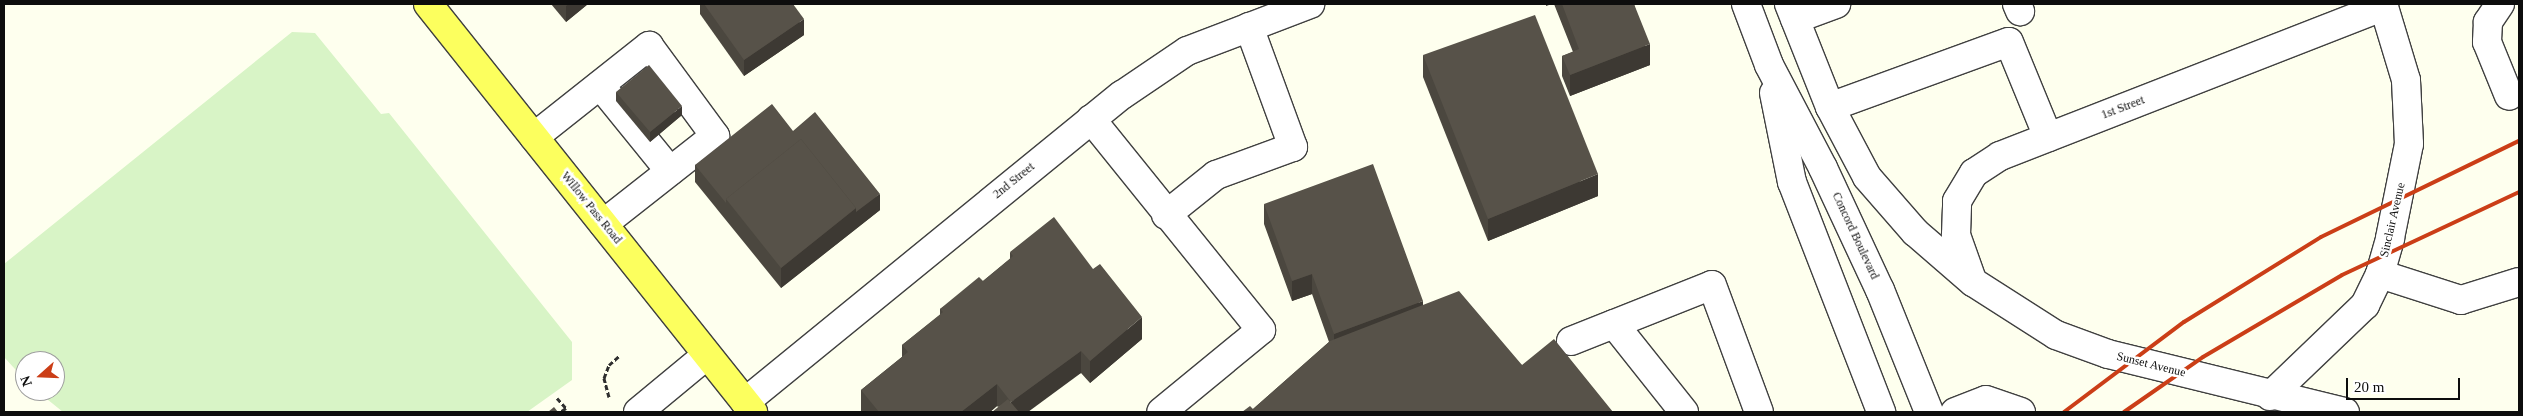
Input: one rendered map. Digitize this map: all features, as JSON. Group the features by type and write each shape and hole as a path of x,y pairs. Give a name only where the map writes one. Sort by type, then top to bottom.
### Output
{"main road":[{"name":"Willow Pass Road","path":"428,4 749,407"}],"street":[{"name":"2nd Street","path":"749,407 1092,119 1187,51 1310,4"},
{"name":"Concord Boulevard","path":"1746,4 1769,65 1823,168 1880,290 1929,412"},
{"path":"1836,4 1792,12 1830,107 1867,177 1915,232 1973,282"},
{"path":"2500,4 2488,22 2487,42 2509,96"},
{"name":"1st Street","path":"1973,282 1956,235 1957,201 1974,173 2000,156 2383,5"},
{"name":"Sinclair Avenue","path":"2270,396 2365,306 2380,274 2390,238 2409,144 2406,80 2383,5"},
{"path":"1166,215 1216,175 1293,147 1249,27"},
{"path":"1830,107 2010,42 2048,137"},
{"path":"534,137 649,46 714,136 603,224"},
{"name":"Concord Boulevard","path":"1769,65 1792,182 1881,412"},
{"path":"600,85 670,171"},
{"path":"1092,119 1166,215 1261,330 1161,412"},
{"path":"2380,274 2461,300 2519,282"},
{"name":"Sunset Avenue","path":"1973,282 2056,335 2108,354 2270,396 2345,412"},
{"path":"1571,341 1712,285 1759,412"},
{"path":"1614,324 1684,412"},
{"path":"626,407 707,355"},
{"path":"1955,412 1986,400 2021,412"}],"path":[{"path":"619,356 609,366 604,378 607,394 626,407"},
{"path":"557,398 566,408 560,412"}],"green space":[{"path":"292,32 315,33 381,114 389,113 572,342 572,380 527,412 63,412 49,401 65,401 65,351 15,351 15,369 4,357 4,264"}],"building":[{"path":"704,4 793,4 804,19 744,60"},
{"path":"1562,4 1634,4 1650,44 1570,75 1562,56 1579,49"},
{"path":"1535,15 1598,174 1488,219 1423,55"},
{"path":"649,65 682,106 650,132 616,92"},
{"path":"772,104 793,131 815,112 880,194 856,212 856,208 801,139 726,199 726,203 695,165"},
{"path":"801,139 856,208 781,268 726,199"},
{"path":"1373,164 1423,301 1334,334 1312,274 1292,281 1264,204"},
{"path":"1054,217 1093,269 1100,264 1142,317 1090,361 1081,351 1011,402 997,384 961,412 879,412 861,390 908,352 902,345 943,312 940,309 979,277 983,281 1013,256 1010,252"},
{"path":"1459,291 1522,365 1554,339 1613,412 1242,412 1250,406 1253,409 1330,341"},
{"path":"1008,399 1019,412 992,412"},
{"path":"554,407 558,412 548,412"}],"railway":[{"path":"2064,412 2184,322 2321,237 2519,141"},
{"path":"2124,412 2203,357 2342,275 2519,192"}]}
